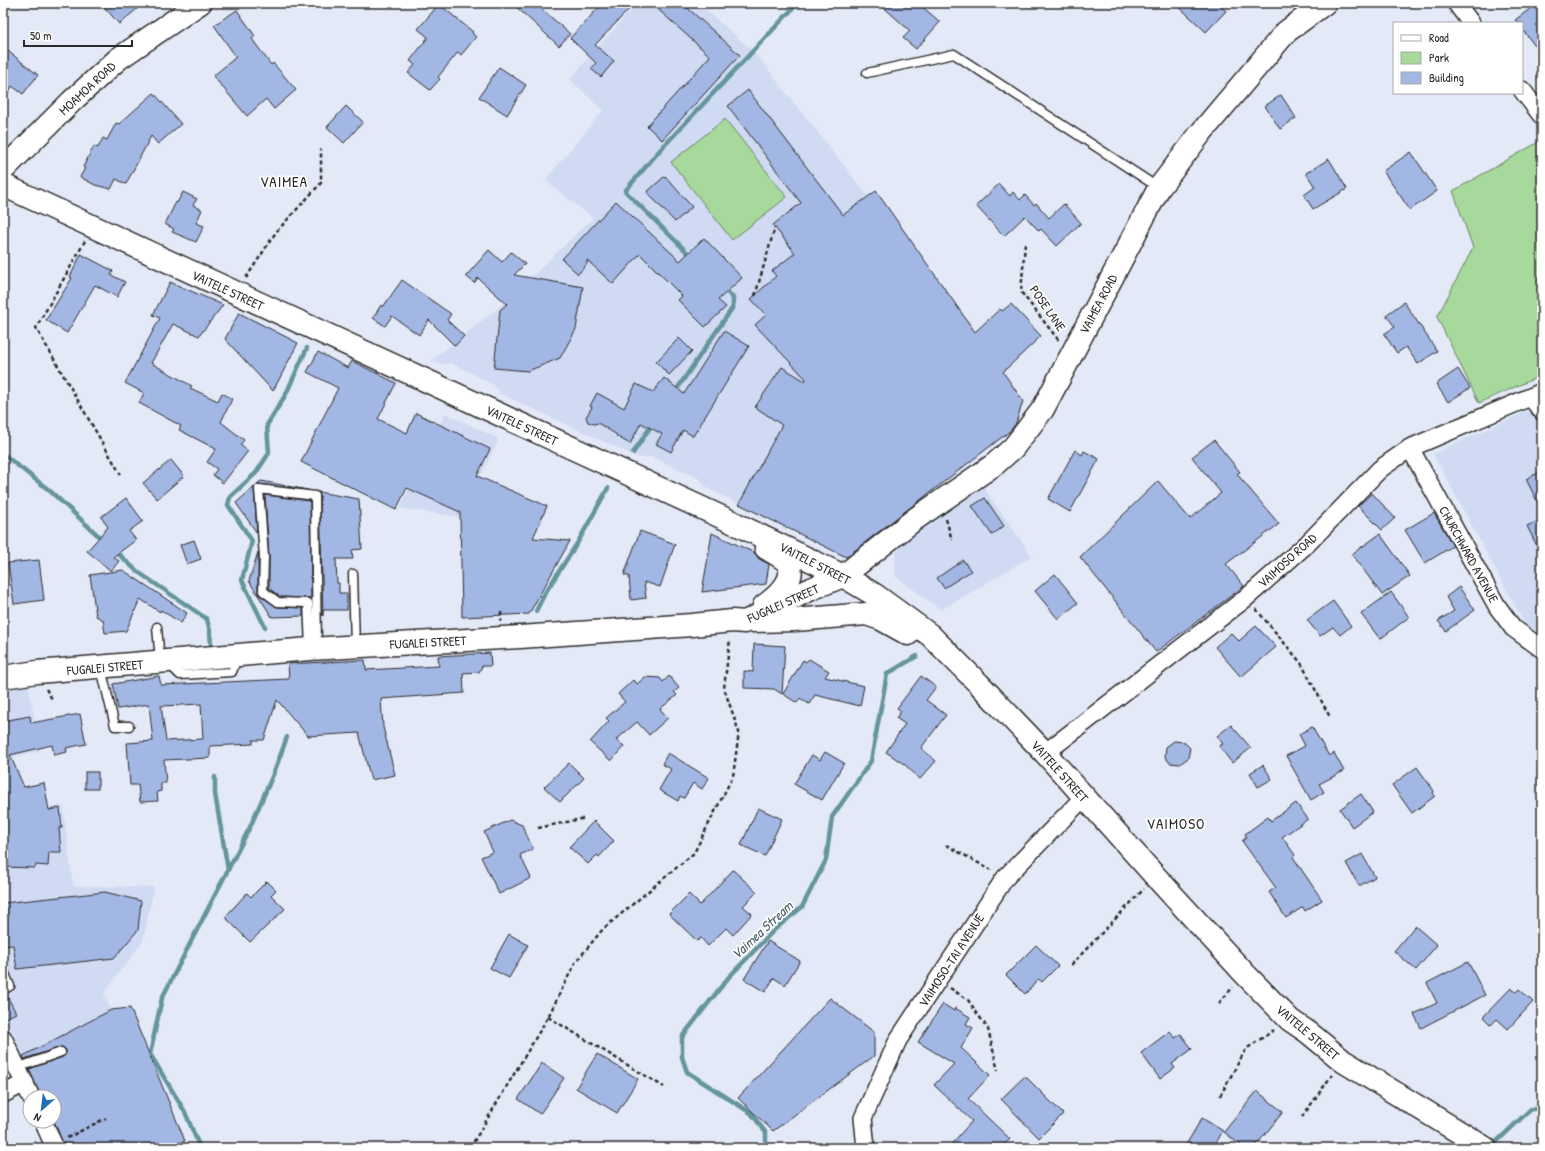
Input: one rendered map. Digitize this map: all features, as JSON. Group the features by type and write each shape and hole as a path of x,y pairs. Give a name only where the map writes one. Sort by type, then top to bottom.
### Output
{"main road":[{"name":"MOAMOA ROAD","path":"3,170 72,101 118,59 200,3"},
{"name":"VAIMEA ROAD","path":"843,576 915,519 995,464 1013,448 1043,409 1159,188 1200,134 1286,32 1325,3"},
{"name":"VAITELE STREET","path":"3,185 730,521 843,576 875,595 930,635 979,684 1044,753 1245,974 1290,1020 1309,1033 1343,1061 1485,1148"},
{"path":"730,521 787,563 790,573 788,582 781,593 738,621"},
{"name":"FUGALEI STREET","path":"3,677 37,672 313,649 535,636 738,621 843,576"},
{"path":"738,621 795,620 866,614 882,619 907,633 979,684"}],"street":[{"path":"1456,3 1470,22"},
{"path":"1523,91 1542,116"},
{"name":"VAIMOSO ROAD","path":"1044,753 1246,598 1307,544 1380,469 1410,448 1536,397"},
{"name":"CHURCHWARD AVENUE","path":"1410,448 1497,606 1513,628 1542,649"},
{"name":"VAIMOSO-TAI AVENUE","path":"866,1148 863,1118 898,1040 1005,878 1084,797"},
{"path":"3,1038 28,1089"},
{"path":"3,1094 22,1091"},
{"path":"47,1129 55,1147"}],"lane":[{"path":"867,73 954,54 1159,188"},
{"path":"1536,397 1542,418"},
{"path":"259,489 315,496 313,649 308,603 278,602 263,590 264,557 259,489"},
{"path":"353,574 355,646"},
{"path":"158,627 163,662"},
{"path":"101,667 115,726 128,726"},
{"path":"3,969 10,986 3,990"},
{"path":"17,1068 62,1052"}],"path":[{"path":"236,294 276,232 321,183 321,149"},
{"path":"93,226 36,328 121,475"},
{"path":"755,296 776,227"},
{"name":"POSE LANE","path":"1025,244 1021,292 1071,357"},
{"path":"1246,598 1301,663 1330,717"},
{"path":"470,1148 548,1017 575,963 603,930 694,853 733,776 739,732 724,688 738,621"},
{"path":"538,828 586,818"},
{"path":"946,845 1005,878"},
{"path":"1071,965 1156,877"},
{"path":"938,980 968,1000 988,1030 998,1071"},
{"path":"548,1017 664,1087"},
{"path":"1220,1096 1246,1049 1290,1020"},
{"path":"1302,1117 1343,1061"},
{"path":"55,1147 106,1118"}],"shaded area":[{"path":"637,3 698,3 755,53 868,196 772,271 837,350 784,422 739,504 707,488 700,479 652,457 639,458 501,394 494,385 452,363 441,364 432,360 502,305 593,218 545,180 603,111 570,79"},
{"path":"1542,404 1542,635 1525,624 1433,454"},
{"path":"445,413 499,439 460,517 400,508"},
{"path":"981,484 1032,556 941,610 895,576 895,556 901,542"},
{"path":"27,677 40,751 3,759 3,681"},
{"path":"63,806 73,886 154,887 143,941 104,993 111,1010 23,1056 7,1079 3,1081 3,814"}],"green space":[{"path":"725,119 787,197 732,240 671,162"},
{"path":"1542,140 1542,375 1479,403 1437,317 1473,248 1453,191"}],"building":[{"path":"101,3 144,3 119,24"},
{"path":"512,3 535,3 570,34 559,46"},
{"path":"603,3 635,3 595,45 614,61 601,77 591,69 596,63 570,38"},
{"path":"651,3 682,3 740,55 662,140 647,126 710,56"},
{"path":"879,3 918,3 940,22 916,49 903,38 910,31"},
{"path":"1175,3 1217,3 1226,11 1206,32"},
{"path":"1538,3 1542,3 1542,40 1535,46 1523,30 1523,22 1517,22 1515,20"},
{"path":"439,4 473,32 472,33 476,37 461,55 458,52 438,77 440,79 430,90 408,73 415,65 410,61 428,37 418,29"},
{"path":"237,10 255,36 252,39 271,65 273,63 296,90 274,109 266,99 247,116 213,76 236,57 214,25"},
{"path":"3,47 38,75 23,94 12,86 3,103"},
{"path":"499,67 526,85 507,115 479,97"},
{"path":"748,90 843,215 876,191 975,332 1000,309 1002,311 1011,304 1041,336 1003,372 1023,401 1016,423 1010,431 846,557 739,504 782,425 755,407 782,367 805,381 806,379 755,325 766,315 751,299 776,276 772,271 795,253 773,225 801,203 728,106"},
{"path":"154,93 181,124 158,144 151,136 126,184 116,179 111,189 95,185 80,177 85,168 83,167 94,146 98,148 103,138 107,140 116,123 119,124"},
{"path":"1281,95 1296,118 1280,129 1265,106"},
{"path":"346,106 363,122 344,143 327,127"},
{"path":"1411,152 1437,191 1410,210 1383,171"},
{"path":"1329,159 1347,189 1313,209 1304,195 1315,187 1306,173"},
{"path":"665,176 692,207 675,222 647,192"},
{"path":"999,184 1010,196 1013,192 1020,200 1025,195 1034,205 1036,203 1049,218 1064,204 1081,223 1057,246 1041,229 1039,231 1025,216 1004,236 976,206"},
{"path":"183,192 197,199 193,205 202,210 196,223 204,226 196,242 172,232 174,229 165,224"},
{"path":"616,201 680,261 704,238 742,278 718,300 726,307 705,327 678,300 682,296 640,254 613,284 587,260 587,264 578,274 562,259"},
{"path":"489,250 502,262 511,252 525,264 514,275 583,287 576,329 560,358 528,371 494,368 500,310 507,304 478,278 474,283 466,276"},
{"path":"81,254 113,271 111,275 125,282 117,297 95,285 67,333 46,320 72,278 70,277"},
{"path":"402,280 451,314 447,320 464,336 455,346 429,320 419,335 392,316 385,326 373,318 381,305 383,307"},
{"path":"170,282 223,305 199,336 173,324 151,363 192,386 190,388 218,401 222,393 232,399 221,422 244,440 240,445 248,451 223,483 213,475 217,469 207,462 216,449 179,430 181,426 139,403 144,393 125,383 160,318 153,315"},
{"path":"1404,302 1437,351 1418,364 1406,347 1397,353 1384,334 1395,327 1386,315"},
{"path":"239,313 298,343 273,391 225,339"},
{"path":"724,331 749,346 693,436 683,430 671,452 656,444 662,434 641,423 630,444 598,423 594,424 588,422 586,417 592,407 590,406 597,393 624,408 636,384 653,392 664,378 684,394"},
{"path":"679,338 692,351 669,375 656,362"},
{"path":"318,352 348,368 352,361 396,383 378,419 407,433 416,413 490,449 477,476 547,506 533,538 570,541 529,614 462,617 460,512 407,488 396,510 301,462 338,388 307,372"},
{"path":"1458,369 1470,388 1448,402 1436,384"},
{"path":"1214,440 1240,472 1237,474 1279,524 1226,564 1244,586 1156,652 1080,557 1158,481 1190,519 1221,493 1192,457"},
{"path":"1075,450 1082,455 1084,451 1099,459 1070,512 1048,499"},
{"path":"171,460 184,476 157,499 143,483"},
{"path":"1542,471 1542,511 1526,479"},
{"path":"261,481 308,490 257,484"},
{"path":"254,487 254,489 257,533 236,503"},
{"path":"318,492 359,499 362,549 352,550 353,559 336,559 339,593 347,593 347,610 323,610 323,616 320,496"},
{"path":"1372,493 1395,518 1382,530 1358,506"},
{"path":"265,495 310,501 311,598 280,597 269,588 269,557"},
{"path":"126,498 143,521 129,531 136,540 113,557 119,561 111,571 87,551 108,527 101,517"},
{"path":"985,498 1004,526 992,535 972,506"},
{"path":"1434,513 1453,546 1425,563 1405,530"},
{"path":"1542,519 1542,556 1527,526"},
{"path":"640,531 675,544 660,587 644,582 646,598 631,600 629,576 624,575"},
{"path":"712,533 755,553 759,559 769,564 766,584 702,592"},
{"path":"1380,534 1410,576 1382,595 1352,554"},
{"path":"194,540 201,559 187,564 180,545"},
{"path":"258,552 258,594 277,607 303,608 303,616 272,617 249,581"},
{"path":"39,560 44,600 14,604 8,563"},
{"path":"963,560 971,571 944,588 937,578"},
{"path":"123,570 187,613 181,623 140,599 126,631 105,633 103,620 96,616 90,575"},
{"path":"1055,574 1078,603 1058,619 1035,591"},
{"path":"1459,587 1475,610 1446,631 1438,621 1454,611 1446,597"},
{"path":"1391,592 1409,617 1380,639 1361,614"},
{"path":"1333,601 1351,626 1340,635 1333,627 1320,636 1307,620"},
{"path":"1256,626 1276,647 1241,677 1215,647 1231,633 1239,641"},
{"path":"754,644 785,646 782,694 774,689 744,688 744,671 753,672"},
{"path":"490,653 491,666 482,666 479,672 463,673 464,693 381,699 383,727 395,775 371,780 359,733 308,736 277,700 264,740 253,740 253,744 210,746 210,758 164,760 166,783 161,783 161,791 157,792 158,801 140,802 138,785 130,785 127,743 153,741 149,704 118,709 113,684 159,676 161,685 289,679 288,664 365,660 366,670 439,666 438,656","holes":["201,704 203,739 166,741 161,706"]},
{"path":"809,659 829,671 825,677 864,686 860,706 815,695 809,704 800,698 797,703 783,694 803,660 806,662"},
{"path":"669,676 679,688 674,692 677,695 660,709 668,718 649,735 637,722 616,740 624,746 611,761 590,742 609,721 606,718 625,702 618,694 633,680 637,684 645,677 660,678 663,682"},
{"path":"921,676 936,687 926,700 946,715 921,748 936,761 920,779 904,764 886,752 905,724 896,718 901,711 897,708"},
{"path":"80,714 86,744 66,748 67,752 54,755 52,745 10,755 24,787 44,783 49,810 60,808 62,828 59,828 61,852 49,852 48,866 36,865 35,868 3,867 3,721 30,716 31,723"},
{"path":"1231,725 1251,748 1232,763 1219,746 1223,744 1217,736"},
{"path":"1312,727 1329,756 1334,753 1344,771 1319,784 1324,792 1311,800 1286,756 1305,746 1299,734"},
{"path":"1174,741 1184,742 1190,748 1188,758 1180,764 1170,763 1165,757 1166,747"},
{"path":"825,752 844,763 822,800 794,784 812,755 820,760"},
{"path":"668,753 709,778 702,789 693,783 684,798 680,796 678,801 659,790 671,769 662,764"},
{"path":"569,763 584,778 560,802 544,787"},
{"path":"1263,765 1272,779 1258,787 1250,773"},
{"path":"1417,767 1434,791 1433,793 1435,796 1412,813 1392,785"},
{"path":"85,772 98,772 98,789 85,789"},
{"path":"1361,794 1373,812 1352,827 1340,809"},
{"path":"1296,803 1308,819 1282,837 1295,855 1293,857 1322,900 1305,911 1303,907 1286,918 1269,892 1276,888 1242,841 1247,837 1245,834 1268,817 1271,821"},
{"path":"758,808 782,819 765,856 741,845"},
{"path":"510,820 522,825 533,849 520,855 531,878 499,894 481,857 493,852 484,832"},
{"path":"594,821 614,841 599,857 597,855 588,864 569,847"},
{"path":"1362,854 1375,877 1359,886 1346,863"},
{"path":"733,870 757,892 743,906 752,914 733,935 726,928 708,946 701,938 697,941 669,914 689,894 700,905"},
{"path":"267,881 276,890 271,895 285,909 250,942 225,917 247,893 251,897"},
{"path":"105,892 141,901 138,930 114,958 17,969 13,945 3,946 3,903"},
{"path":"1415,926 1437,945 1416,970 1394,951"},
{"path":"509,934 528,945 509,978 490,968"},
{"path":"768,941 800,961 785,985 774,978 765,992 744,979"},
{"path":"1036,945 1058,966 1042,982 1039,979 1025,994 1006,975"},
{"path":"1468,962 1485,995 1421,1028 1414,1014 1437,1003 1427,983"},
{"path":"1511,988 1516,992 1519,989 1533,1002 1508,1029 1497,1019 1491,1025 1483,1017"},
{"path":"6,994 16,1013 6,1018 3,1012 3,995"},
{"path":"830,998 874,1032 874,1056 773,1131 738,1098"},
{"path":"943,1004 954,1011 955,1008 970,1017 966,1024 973,1028 961,1048 990,1075 968,1099 1010,1139 1001,1148 948,1148 972,1121 934,1085 954,1064 918,1042"},
{"path":"130,1008 185,1141 166,1148 65,1148 57,1129 62,1129 62,1089 38,1089 29,1069 63,1057 66,1050 60,1047 24,1059 23,1056 111,1010"},
{"path":"1170,1031 1175,1038 1181,1034 1192,1049 1172,1064 1175,1068 1160,1079 1141,1053"},
{"path":"597,1054 638,1079 617,1113 576,1088"},
{"path":"542,1063 564,1078 540,1114 518,1099"},
{"path":"1025,1076 1063,1114 1039,1138 1001,1099"},
{"path":"1257,1091 1283,1112 1254,1148 1244,1148 1224,1132"},
{"path":"1202,1118 1223,1131 1213,1148 1184,1148"}],"waterway":[{"path":"692,257 625,191 660,150 797,4"},
{"path":"675,392 733,307 733,298 723,288"},
{"path":"265,627 242,580 252,541 228,505 230,497 256,473 269,453 267,425 286,394 307,348"},
{"path":"633,453 653,423"},
{"path":"3,454 49,490 103,540"},
{"path":"536,611 545,593 578,542 608,488"},
{"path":"113,549 138,572 207,619 211,645"},
{"name":"Vaimea Stream","path":"766,1148 766,1133 751,1113 687,1072 682,1057 682,1037 728,978 774,930 802,907 826,860 832,817 871,761 887,674 917,656"},
{"path":"200,1148 185,1112 150,1054 162,998 250,827 275,770 287,737"},
{"path":"215,777 215,794 228,870"},
{"path":"1491,1147 1531,1109 1542,1109"}],"district":[{"name":"VAIMEA","path":"284,182"},
{"name":"VAIMOSO","path":"1176,824"}]}
